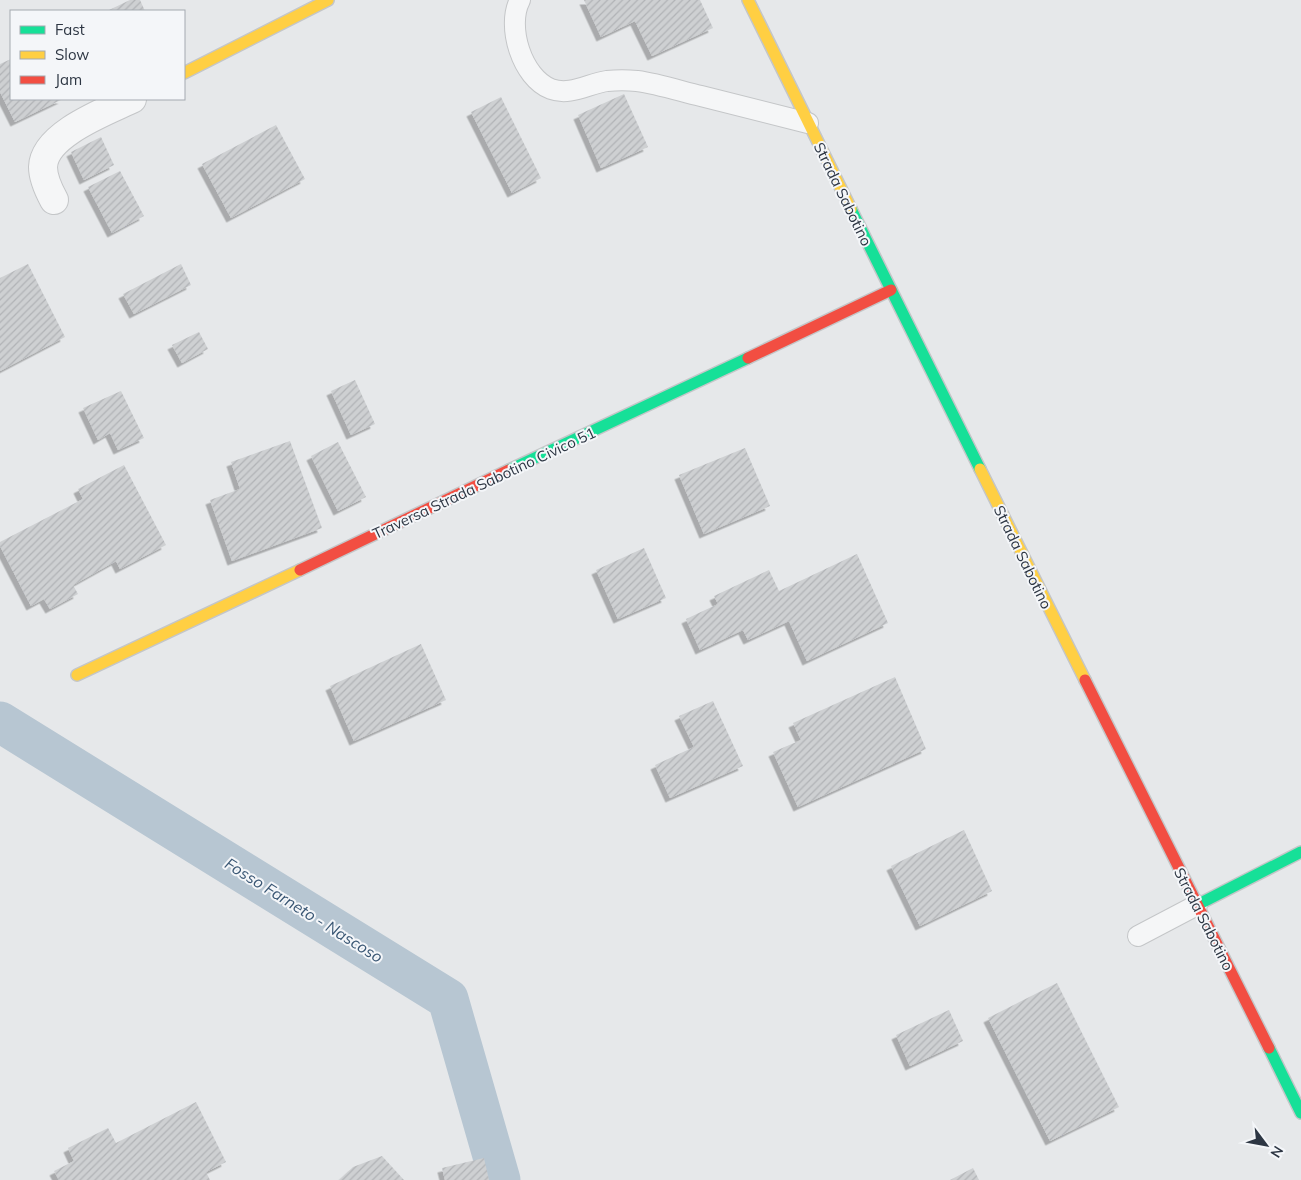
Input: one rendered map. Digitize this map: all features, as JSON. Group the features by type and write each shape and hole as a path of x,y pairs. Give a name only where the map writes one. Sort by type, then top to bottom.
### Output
{"street":[{"path":"185,72 328,0"},
{"name":"Strada Sabotino","path":"748,0 1301,1113"},
{"path":"54,200 44,178 43,165 46,154 51,146 73,129 130,100"},
{"name":"Traversa Strada Sabotino Civico 51","path":"77,675 891,290"},
{"path":"1197,905 1301,852"}],"lane":[{"path":"520,0 516,6 514,22 520,54 538,81 551,89 565,91 606,81 638,81 808,123"},
{"path":"1138,936 1197,905"}],"building":[{"path":"130,0 140,0 145,10 109,10"},
{"path":"584,0 700,0 713,28 652,56 635,21 601,37"},
{"path":"10,59 10,100 61,100 15,122 0,92 0,64"},
{"path":"624,94 648,147 601,168 578,115"},
{"path":"501,97 541,178 512,193 471,112"},
{"path":"276,125 305,179 231,218 202,164"},
{"path":"101,137 114,165 84,180 71,152"},
{"path":"120,171 144,216 112,233 88,187"},
{"path":"28,264 65,337 0,371 0,278"},
{"path":"181,264 191,285 134,314 123,294"},
{"path":"199,332 208,349 182,363 172,345"},
{"path":"355,380 375,424 351,435 331,391"},
{"path":"121,391 144,438 118,450 110,433 98,440 83,408"},
{"path":"290,441 322,528 232,561 210,500 240,489 231,462"},
{"path":"338,442 366,497 338,511 311,456"},
{"path":"745,448 770,506 704,534 679,475"},
{"path":"124,465 166,545 120,569 116,561 73,585 78,594 50,609 44,599 31,606 0,546 0,542 83,499 78,489"},
{"path":"644,548 666,598 618,619 596,570"},
{"path":"857,554 888,623 807,661 789,621 748,640 743,630 700,650 686,619 718,604 714,596 769,570 779,591"},
{"path":"421,644 446,700 354,741 330,686"},
{"path":"895,677 926,749 798,807 773,752 801,740 793,723"},
{"path":"713,701 743,766 670,798 655,765 694,747 679,716"},
{"path":"964,830 992,891 920,926 891,866"},
{"path":"1057,983 1119,1107 1050,1141 988,1018"},
{"path":"949,1010 963,1041 910,1066 896,1035"},
{"path":"196,1102 226,1162 206,1172 210,1180 59,1180 54,1171 74,1161 68,1148 108,1128 116,1143"},
{"path":"382,1156 404,1180 339,1180 353,1167"},
{"path":"484,1158 489,1180 445,1180 442,1168"},
{"path":"973,1168 979,1180 950,1180"}],"waterway":[{"name":"Fosso Farneto - Nascoso","path":"0,722 448,999 500,1180"}],"traffic: fast":[{"path":"851,209 980,469"},
{"path":"509,470 748,358"},
{"path":"1197,905 1301,852"},
{"path":"1269,1048 1301,1113"}],"traffic: slow":[{"path":"185,72 328,0"},
{"path":"748,0 851,209"},
{"path":"980,469 1085,680"},
{"path":"77,675 300,570"}],"traffic: jam":[{"path":"748,358 891,290"},
{"path":"300,570 509,470"},
{"path":"1085,680 1269,1048"}]}
